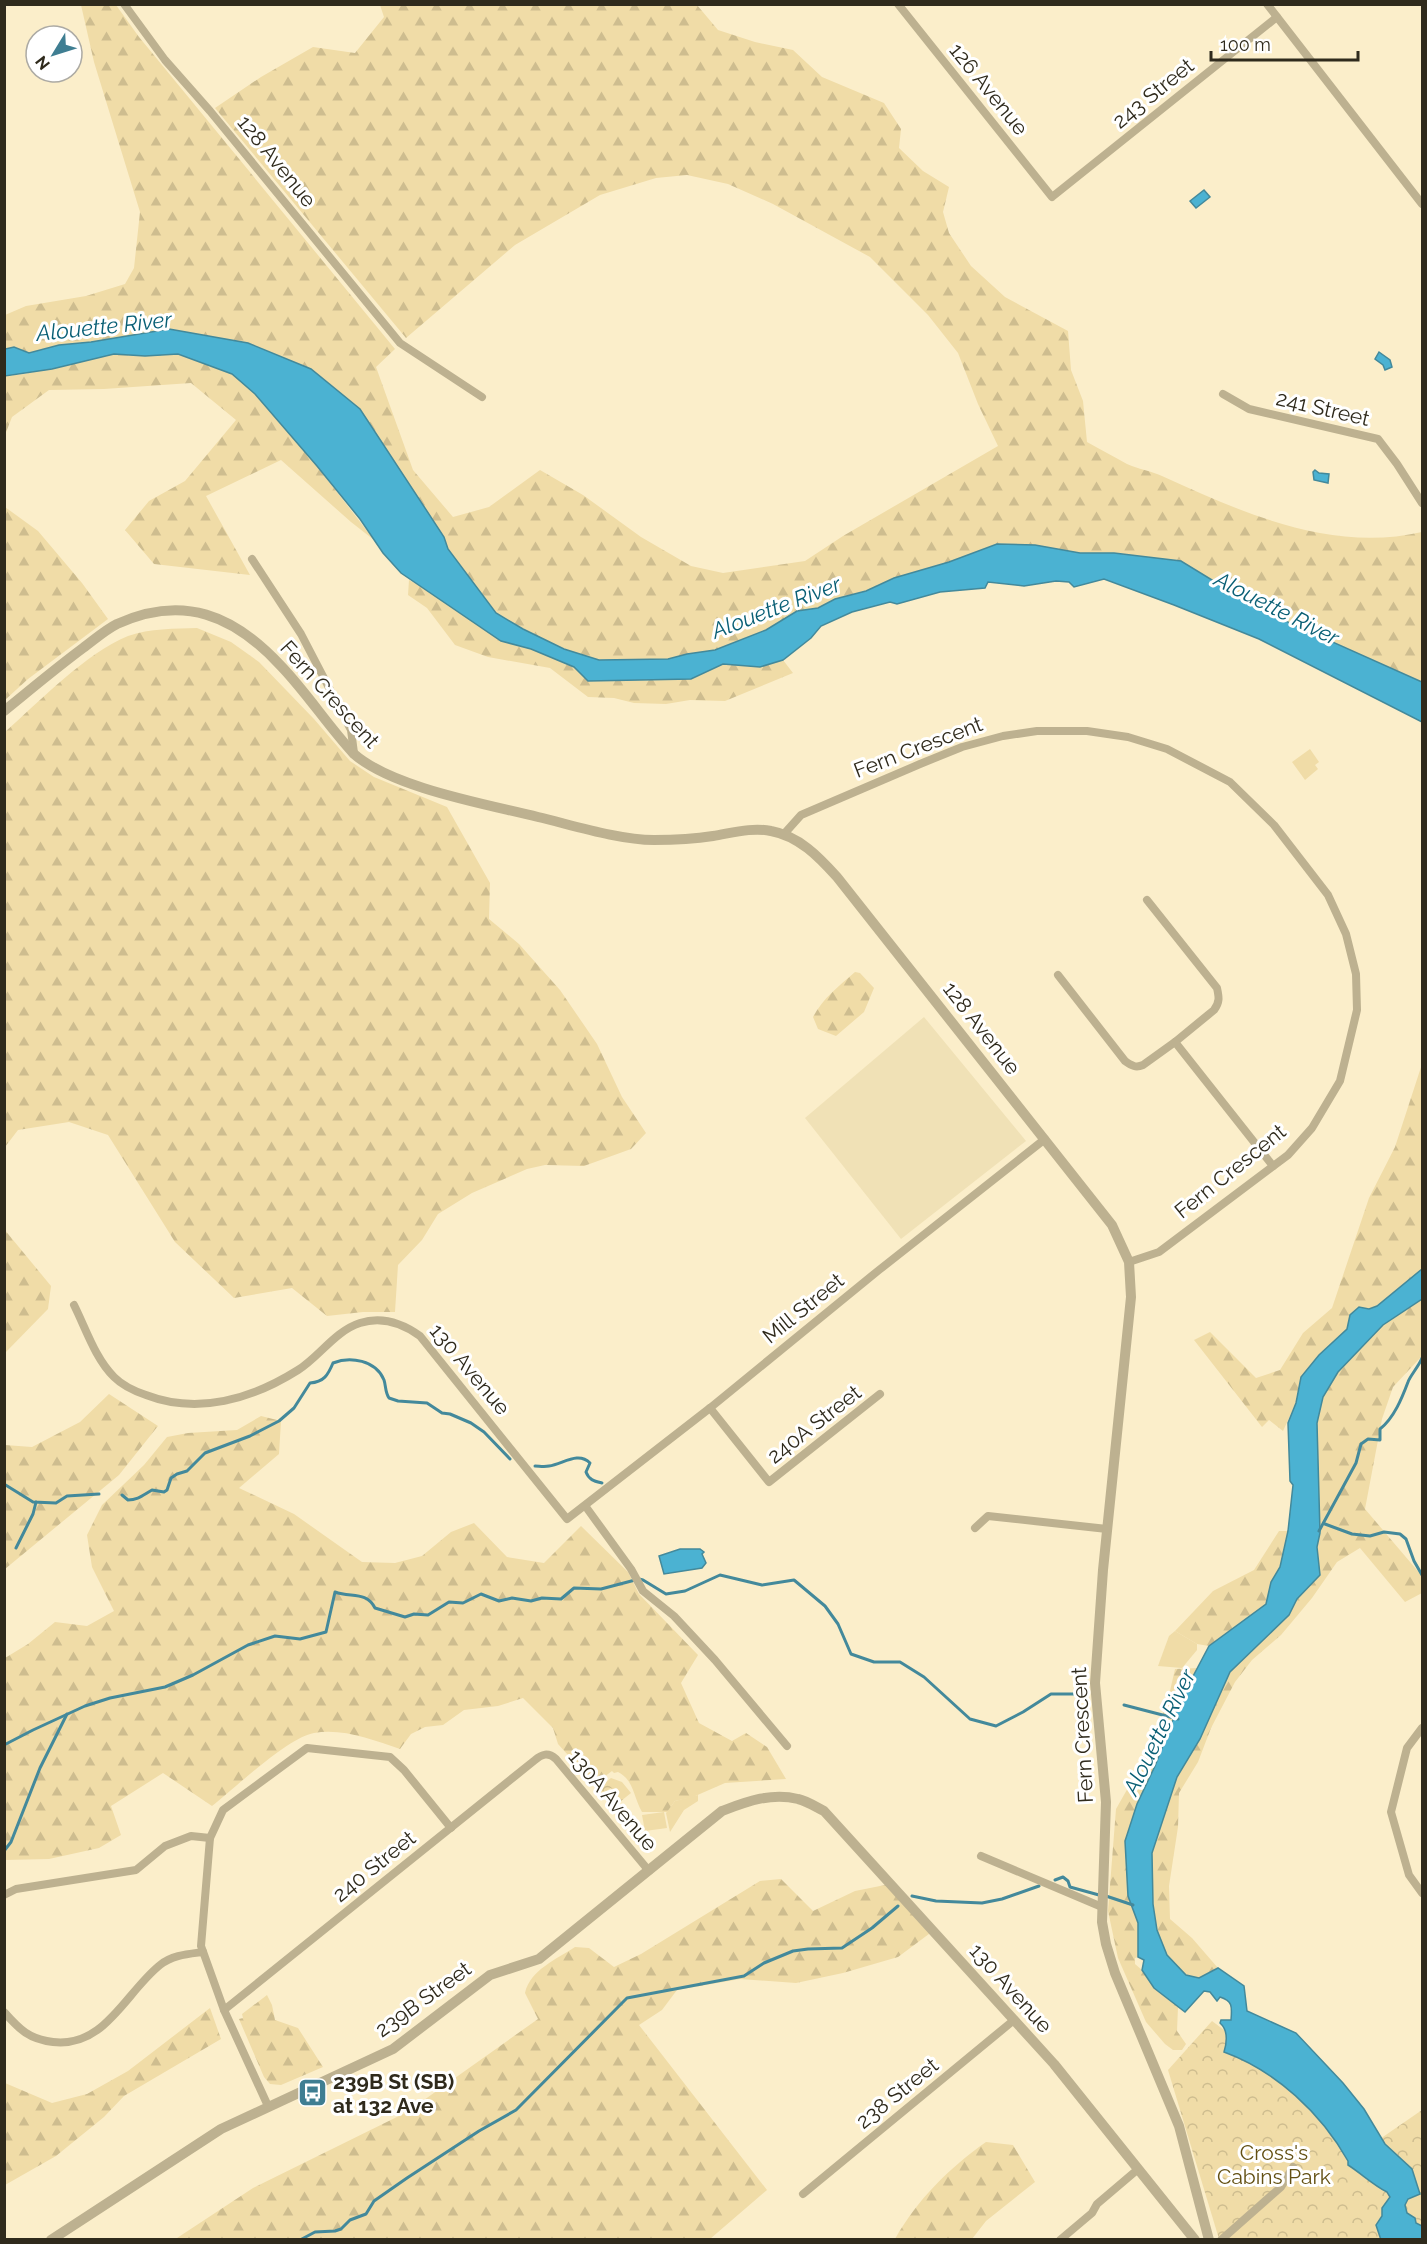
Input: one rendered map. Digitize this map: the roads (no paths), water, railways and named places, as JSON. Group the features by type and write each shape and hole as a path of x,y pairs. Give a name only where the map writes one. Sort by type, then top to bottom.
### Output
{"street":[{"name":"128 Avenue","path":"124,4 165,60 210,111 400,342 482,397"},
{"name":"126 Avenue","path":"898,4 1052,197"},
{"path":"1267,4 1422,204"},
{"name":"243 Street","path":"1052,197 1277,17"},
{"name":"241 Street","path":"1223,394 1249,409 1378,439 1422,503"},
{"path":"252,559 301,634 351,730 354,754"},
{"name":"Fern Crescent","path":"4,711 53,671 116,625 164,611 191,611 223,619 254,640 281,666 364,763 445,794 595,831 652,840 710,836 756,829 784,834 801,815 920,764 962,747 1003,736 1037,731 1087,731 1128,737 1167,749 1230,783 1274,825 1328,895 1346,934 1356,974 1357,1010 1340,1081 1312,1128 1288,1155 1159,1252 1129,1262 1131,1297 1107,1529 1095,1683 1106,1802 1102,1905 1104,1933 1110,1959 1179,2126 1209,2240"},
{"name":"128 Avenue","path":"784,834 805,846 837,877 1112,1225 1129,1262"},
{"path":"1058,975 1125,1061 1137,1067 1175,1042 1214,1010 1219,997 1217,988 1147,900"},
{"path":"1175,1042 1273,1166"},
{"name":"Mill Street","path":"586,1507 1045,1139"},
{"name":"130 Avenue","path":"74,1305 100,1357 115,1379 131,1389 159,1400 184,1404 206,1404 243,1398 300,1369 352,1326 380,1320 399,1323 420,1336 567,1519 586,1507"},
{"name":"240A Street","path":"710,1408 769,1482 880,1394"},
{"path":"586,1507 632,1569 639,1587 646,1596 674,1616 716,1660 787,1746"},
{"path":"975,1528 988,1516 1107,1529"},
{"path":"1422,1728 1407,1748 1391,1812 1409,1875 1422,1893"},
{"path":"268,2106 224,2010 201,1946 210,1838 223,1810 307,1748 390,1757 404,1770 450,1828"},
{"name":"240 Street","path":"224,2010 535,1760 548,1754"},
{"name":"130A Avenue","path":"548,1754 561,1764 649,1871"},
{"name":"130 Avenue","path":"774,1797 798,1799 824,1811 1054,2064 1195,2240"},
{"name":"239B Street","path":"51,2240 221,2129 393,2049 489,1975 539,1959 722,1812 749,1800 774,1797"},
{"path":"4,1895 16,1889 136,1870 165,1846 191,1836 210,1838"},
{"path":"981,1856 1102,1905"},
{"path":"4,2012 18,2028 37,2040 64,2043 92,2036 115,2015 161,1964 177,1956 203,1952"},
{"name":"238 Street","path":"803,2194 1014,2020"},
{"path":"1221,2240 1281,2187 1293,2167"},
{"path":"1060,2240 1137,2170"}],"water":[{"path":"1204,190 1210,197 1196,208 1190,201"},
{"path":"169,329 248,343 311,369 360,409 444,537 448,549 496,613 564,649 599,660 668,659 715,650 766,630 797,611 818,608 835,599 866,591 894,578 949,562 997,544 1035,545 1080,553 1114,553 1181,561 1261,610 1422,682 1422,722 1259,639 1104,579 1074,587 1069,582 1056,581 1024,586 988,582 985,588 940,592 897,604 890,602 852,612 821,626 811,638 783,660 760,667 723,664 691,679 588,681 574,667 531,649 501,641 401,573 383,553 360,519 317,466 255,394 232,374 178,354 145,356 114,354 52,369 5,376 5,349 14,347 29,353 59,345"},
{"path":"1379,352 1390,360 1392,367 1385,370 1383,365 1375,359"},
{"path":"1315,470 1329,474 1328,483 1314,480"},
{"path":"1422,1269 1422,1299 1383,1325 1338,1372 1323,1397 1317,1423 1320,1533 1317,1547 1320,1575 1297,1599 1289,1615 1230,1672 1200,1739 1177,1777 1152,1853 1153,1904 1157,1930 1167,1955 1186,1975 1199,1978 1218,1968 1244,1986 1247,2011 1296,2033 1364,2109 1385,2144 1412,2169 1420,2194 1408,2199 1405,2205 1407,2213 1422,2226 1422,2239 1381,2240 1376,2225 1382,2216 1382,2208 1390,2197 1387,2192 1348,2165 1348,2161 1325,2126 1311,2110 1279,2082 1262,2070 1224,2052 1226,2036 1220,2023 1221,2020 1231,2020 1229,2003 1220,1997 1217,2001 1210,1992 1204,1991 1185,2012 1154,1988 1142,1970 1144,1960 1138,1957 1138,1923 1128,1896 1125,1841 1137,1804 1155,1766 1181,1699 1209,1646 1266,1604 1271,1582 1280,1567 1288,1531 1293,1485 1290,1481 1288,1423 1296,1403 1301,1377 1319,1355 1347,1329 1350,1315 1359,1307 1369,1309 1377,1306"},
{"path":"680,1549 700,1549 704,1552 702,1554 706,1563 702,1568 664,1574 659,1556"}],"waterway":[{"path":"1319,1531 1356,1463 1361,1444 1368,1439 1380,1440 1380,1429 1393,1414 1422,1358"},
{"path":"122,1495 132,1500 152,1490 164,1492 171,1478 187,1471 205,1453 250,1436 279,1421 294,1408 310,1383 325,1377 333,1363 347,1360 362,1361 375,1368 384,1380 389,1398 398,1401 427,1403 442,1413 471,1423 484,1432 510,1459"},
{"path":"535,1466 549,1466 580,1458 590,1463 586,1472 589,1477 602,1483"},
{"path":"4,1484 33,1502 56,1503 67,1496 99,1494"},
{"path":"16,1548 33,1514 36,1502"},
{"path":"1325,1524 1352,1534 1370,1536 1384,1532 1400,1534 1406,1539 1422,1575"},
{"path":"4,1745 85,1706 110,1698 165,1687 193,1675 248,1645 275,1636 300,1639 326,1632 335,1592 363,1597 375,1608 405,1617 414,1614 428,1615 449,1602 463,1603 481,1594 499,1601 512,1598 531,1601 542,1598 561,1599 574,1588 601,1589 639,1579 666,1594 685,1591 720,1575 762,1585 794,1580 825,1606 838,1624 851,1654 874,1662 900,1662 924,1677 970,1719 996,1726 1051,1694 1078,1694"},
{"name":"Alouette River","path":"1124,1705 1178,1719"},
{"path":"4,1851 11,1842 40,1768 67,1714"},
{"path":"1055,1880 1063,1877 1068,1881 1070,1887 1099,1895"},
{"path":"912,1896 936,1901 982,1903 1002,1899 1039,1886"},
{"path":"1106,1896 1133,1905"},
{"path":"300,2240 315,2232 341,2229 350,2220 366,2214 374,2201 407,2178 516,2110 627,1998 744,1976 764,1963 793,1951 842,1948 872,1928 898,1906"}],"place":[{"name":"239B St (SB) at 132 Ave","path":"312,2093"}],"park label":[{"name":"Cross's Cabins Park","path":"1274,2164"}]}
